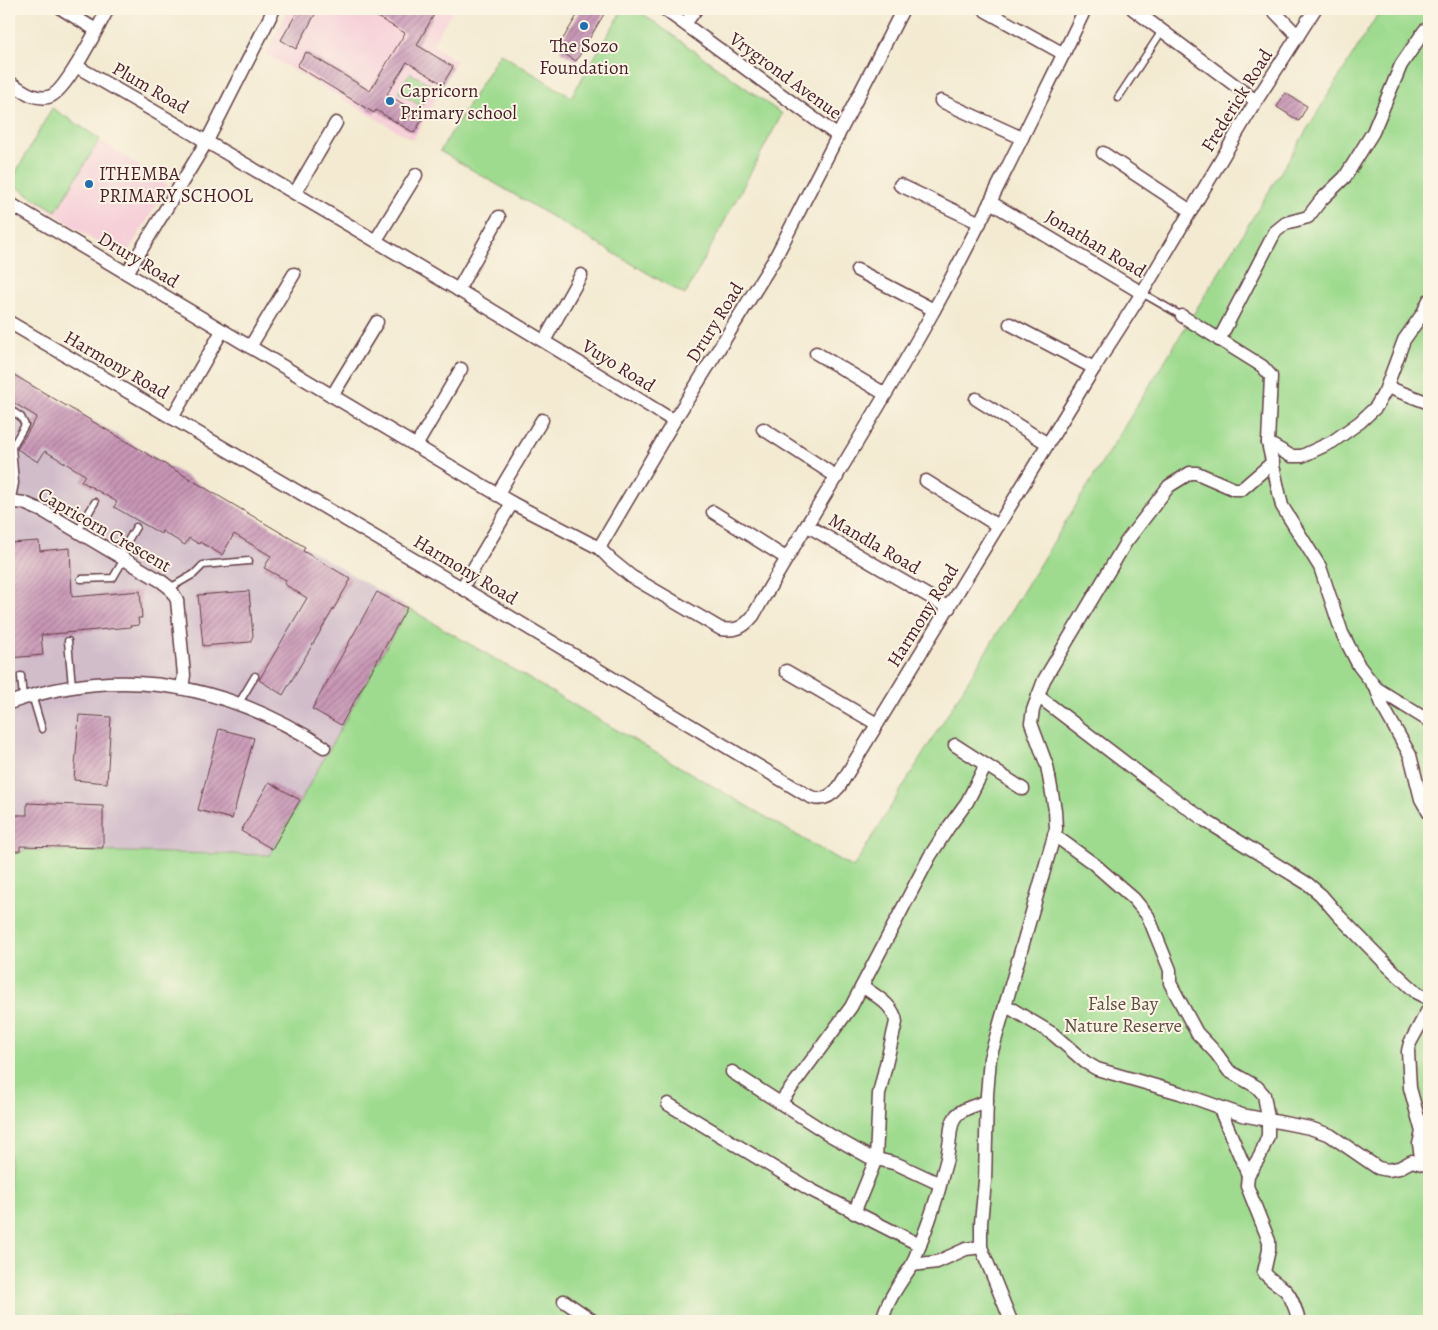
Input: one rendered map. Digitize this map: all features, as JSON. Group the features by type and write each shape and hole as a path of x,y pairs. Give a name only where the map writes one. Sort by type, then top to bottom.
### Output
{"street":[{"path":"62,9 96,30"},
{"path":"9,82 36,98 49,98 60,89 76,66 108,9"},
{"name":"Vrygrond Avenue","path":"664,9 838,136"},
{"path":"685,24 696,9"},
{"name":"Drury Road","path":"9,203 497,495 599,548 674,421 774,260 903,9"},
{"path":"599,548 619,568 632,577 721,629 739,629 746,624 753,616 786,558 808,526 934,310 980,223 1085,9"},
{"path":"1133,9 1256,101"},
{"path":"1272,9 1298,36"},
{"name":"Frederick Road","path":"1142,293 1256,101 1315,9"},
{"path":"127,273 207,141 270,10"},
{"path":"986,11 1064,54"},
{"path":"1219,340 1275,232 1286,223 1308,217 1321,200 1344,177 1373,132 1401,65 1425,30"},
{"name":"Plum Road","path":"76,66 207,141"},
{"path":"941,101 1022,138"},
{"path":"295,193 336,123"},
{"name":"Vuyo Road","path":"207,141 376,240 674,421"},
{"path":"1103,153 1191,211"},
{"path":"376,240 416,175"},
{"path":"900,185 980,223"},
{"name":"Jonathan Road","path":"990,202 1142,293"},
{"path":"458,290 499,217"},
{"path":"857,270 934,310"},
{"path":"250,347 294,274"},
{"path":"544,341 581,275"},
{"name":"Harmony Road","path":"9,322 462,588 810,797 825,798 832,795 839,787 1094,368 1142,293"},
{"path":"1268,443 1291,456 1302,456 1332,442 1360,422 1376,407 1386,387 1404,340 1423,313 1429,300"},
{"path":"1182,316 1262,366 1271,376 1268,443 1282,506 1320,567 1342,633 1359,666 1376,688 1383,706 1410,755 1421,799 1429,813"},
{"path":"332,396 377,322"},
{"path":"1010,324 1094,368"},
{"path":"172,418 222,331"},
{"path":"816,353 885,394"},
{"path":"416,446 461,368"},
{"path":"1386,387 1429,403"},
{"path":"976,399 1048,444"},
{"path":"497,495 542,420"},
{"path":"763,429 837,477"},
{"path":"1011,1321 981,1247 981,1223 985,1181 990,1058 1054,835 1056,810 1047,766 1031,723 1038,696 1044,680 1126,542 1169,486 1190,473 1197,473 1234,490 1242,489 1273,462"},
{"path":"926,481 998,526"},
{"path":"462,588 512,503"},
{"name":"Capricorn Crescent","path":"10,505 34,507 78,531 170,588 177,600 184,675 182,688"},
{"path":"712,512 786,558"},
{"name":"Mandla Road","path":"808,526 949,608"},
{"path":"786,671 877,724"},
{"path":"9,703 28,696 72,686 111,682 182,688 239,703 279,720 324,747"},
{"path":"1376,688 1429,721"},
{"path":"1038,696 1148,780 1206,821 1308,884 1321,895 1387,965 1417,993 1429,999"},
{"path":"955,745 1024,789"},
{"path":"780,1103 851,1007 930,856 967,802 986,765"},
{"path":"1054,835 1094,864 1134,899 1148,916 1170,970 1170,983 1197,1033 1216,1053 1229,1071 1257,1087 1264,1095 1268,1136 1260,1156 1248,1175 1247,1186 1269,1241 1264,1272 1286,1290 1300,1321"},
{"path":"854,1212 876,1159 880,1094 896,1022 895,1014 891,1008 862,986"},
{"path":"1005,1005 1053,1034 1085,1062 1097,1069 1268,1121 1310,1128 1330,1135 1378,1168 1388,1170 1399,1168 1412,1161 1425,1164 1419,1144 1422,1132 1410,1088 1408,1051 1410,1043 1429,1008"},
{"path":"732,1072 869,1157 897,1164 940,1184"},
{"path":"882,1321 896,1289 912,1265 931,1218 949,1147 951,1128 955,1118 958,1114 987,1101"},
{"path":"668,1104 761,1161 920,1246"},
{"path":"1219,1107 1248,1175"},
{"path":"912,1265 937,1262 966,1249 981,1247"},
{"path":"564,1301 593,1321"}],"lane":[{"path":"1118,98 1162,31"},
{"name":"Jonathan Road","path":"1142,293 1182,316"},
{"path":"9,409 21,417 25,425 12,447 15,483 10,505"},
{"path":"78,531 95,502"},
{"path":"81,579 113,578 136,527"},
{"path":"170,588 194,574 203,565 249,561"},
{"path":"68,641 72,686"},
{"path":"21,676 42,729"},
{"path":"239,703 255,676"}],"path":[{"path":"9,286 12,279"}],"shaded area":[{"name":"Capricorn Primary school","path":"288,9 454,9 432,44 456,61 413,140 266,54"},
{"name":"ITHEMBA PRIMARY SCHOOL","path":"52,108 168,186 123,260 10,183"},
{"path":"9,371 408,608 270,855 26,850 9,855"}],"green space":[{"path":"623,9 636,9 782,114 685,295 440,151 500,53 571,97"},
{"name":"False Bay Nature Reserve","path":"1381,9 1429,9 1429,1321 9,1321 9,855 26,850 270,855 408,608 853,868"},
{"path":"410,73 433,86 421,106 398,92"},
{"path":"52,108 100,139 56,211 10,183"}],"building":[{"path":"299,9 318,9 296,49 281,40"},
{"path":"363,9 437,9 417,45 453,67 443,84 407,62 387,94 424,117 414,133 376,110 374,113 297,66 306,52 370,91 405,33"},
{"name":"The Sozo Foundation","path":"581,9 607,9 576,61 560,51 564,44 561,42"},
{"path":"1285,93 1307,106 1299,121 1277,107"},
{"path":"9,372 305,547 303,551 351,579 283,695 259,680 307,598 284,584 286,580 264,568 271,556 234,534 222,555 189,538 185,545 162,531 161,534 114,507 117,502 81,481 85,475 45,451 38,462 17,449 37,417 9,400"},
{"path":"39,541 40,551 70,548 72,597 140,591 142,618 138,618 139,625 41,635 43,655 9,658 9,543"},
{"path":"249,591 253,636 250,642 203,646 198,595"},
{"path":"377,592 407,608 341,725 312,709"},
{"path":"79,715 111,717 107,783 74,780"},
{"path":"219,729 254,738 232,819 198,810"},
{"path":"269,782 300,800 272,849 241,831"},
{"path":"27,803 103,806 103,848 20,846 20,851 9,851 9,815 27,815"}],"place":[{"name":"The Sozo Foundation","path":"584,26"},
{"name":"Capricorn Primary school","path":"390,101"},
{"name":"ITHEMBA PRIMARY SCHOOL","path":"89,184"}]}
